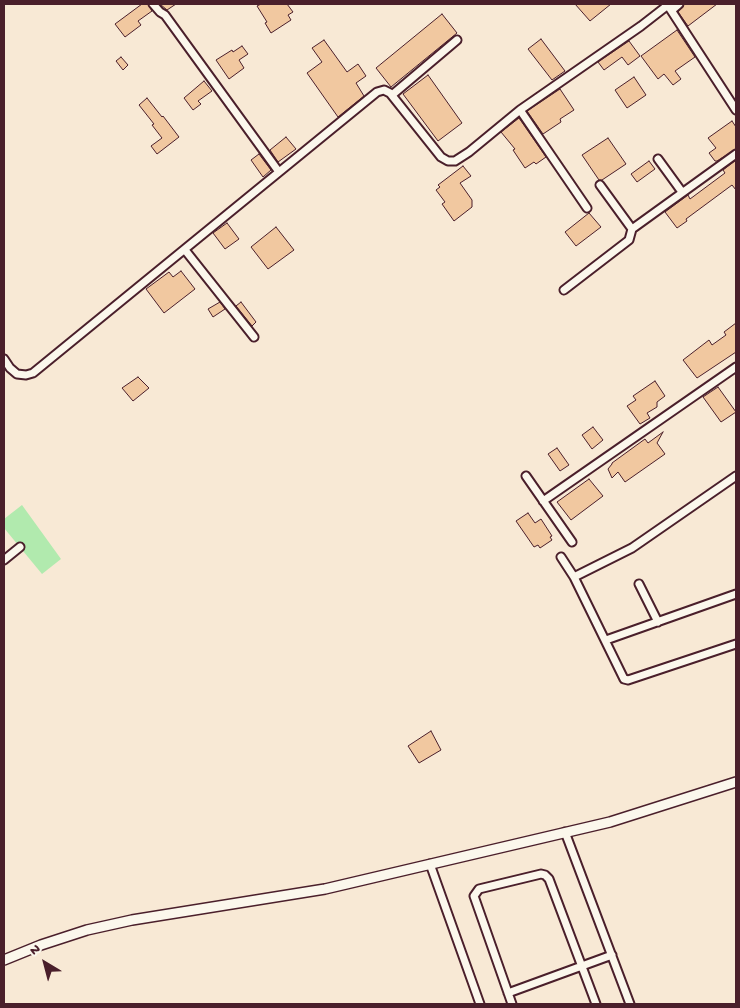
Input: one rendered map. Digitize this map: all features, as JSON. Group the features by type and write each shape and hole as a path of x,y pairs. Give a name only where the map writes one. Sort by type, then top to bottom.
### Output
{"street":[{"path":"153,4 165,15 279,172"},
{"path":"4,359 17,374 26,375 33,373 377,92 384,90 392,95 441,157 454,162 520,110 669,6 679,4"},
{"path":"669,6 736,110"},
{"path":"392,95 457,40"},
{"path":"520,110 587,208"},
{"path":"564,290 629,240 632,229 736,154"},
{"path":"658,160 682,192"},
{"path":"600,185 632,229"},
{"path":"185,250 254,338"},
{"path":"543,501 736,368"},
{"path":"526,476 572,542"},
{"path":"574,577 616,558 640,544 736,476"},
{"path":"4,560 20,547"},
{"path":"561,556 574,577 624,679 628,680 736,644"},
{"path":"638,584 658,622"},
{"path":"606,640 736,594"},
{"path":"4,960 69,936 132,920 325,889 610,822 736,782"},
{"path":"565,832 630,1004"},
{"path":"430,864 480,1004"},
{"path":"512,1004 474,896 479,889 541,874 549,879 596,1004"},
{"path":"508,993 612,955"}],"green space":[{"path":"22,505 61,559 42,574 4,528 4,519"}],"building":[{"path":"142,4 148,4 152,11 138,21 141,25 125,37 115,24"},
{"path":"160,4 176,4 167,10"},
{"path":"261,4 287,4 293,12 288,15 291,20 271,33 265,23 267,22 257,6"},
{"path":"575,4 611,4 590,21"},
{"path":"684,4 717,4 688,26 678,12"},
{"path":"442,14 457,33 391,87 376,68"},
{"path":"677,30 695,57 675,71 681,79 673,85 664,74 658,79 641,56"},
{"path":"541,39 565,71 552,80 528,49"},
{"path":"324,40 347,72 358,64 366,76 356,83 364,96 338,117 307,73 322,62 312,48"},
{"path":"629,41 640,56 628,65 622,57 604,70 598,62"},
{"path":"242,46 248,54 239,60 244,68 229,79 216,60"},
{"path":"121,57 128,65 123,70 116,61"},
{"path":"428,75 462,123 438,141 403,94"},
{"path":"634,77 646,95 627,108 615,90"},
{"path":"204,81 212,91 198,101 201,104 193,110 184,98"},
{"path":"560,89 574,110 560,119 561,122 543,134 527,111"},
{"path":"147,98 179,137 157,154 151,146 162,138 139,105"},
{"path":"519,118 546,157 536,164 534,162 525,168 513,150 515,149 501,132"},
{"path":"732,121 736,127 736,149 715,161 709,153 716,148 708,138"},
{"path":"286,137 296,149 278,162 270,150"},
{"path":"608,138 626,164 602,180 599,180 582,155"},
{"path":"259,154 271,170 263,177 251,160"},
{"path":"736,160 736,190 732,185 686,219 687,221 677,228 665,212 688,195 690,199 725,173 723,170"},
{"path":"649,161 655,169 637,182 631,174"},
{"path":"463,166 471,176 460,183 472,200 472,207 454,221 442,204 445,202 436,190 440,187 438,185"},
{"path":"589,213 601,227 576,246 565,232"},
{"path":"227,223 239,239 225,249 213,233"},
{"path":"276,227 294,250 268,269 251,247"},
{"path":"181,271 195,289 164,313 146,289 169,272 173,277"},
{"path":"220,302 225,309 213,317 208,309"},
{"path":"241,302 256,322 252,326 236,306"},
{"path":"736,323 736,352 697,378 683,360 709,340 712,345 726,335 724,332"},
{"path":"138,377 149,388 133,401 122,388"},
{"path":"655,381 665,396 657,402 657,407 647,413 650,418 640,424 627,406 636,400 633,396"},
{"path":"718,387 736,412 721,422 703,397"},
{"path":"593,427 603,440 592,449 582,435"},
{"path":"663,432 657,443 665,454 625,482 618,472 612,478 608,469 612,463 645,439 648,443"},
{"path":"557,448 569,465 560,471 548,454"},
{"path":"589,479 603,496 571,520 557,502"},
{"path":"528,513 535,523 541,519 552,536 550,537 552,540 540,548 538,545 534,547 516,521"},
{"path":"431,731 441,750 419,763 408,746"}]}
